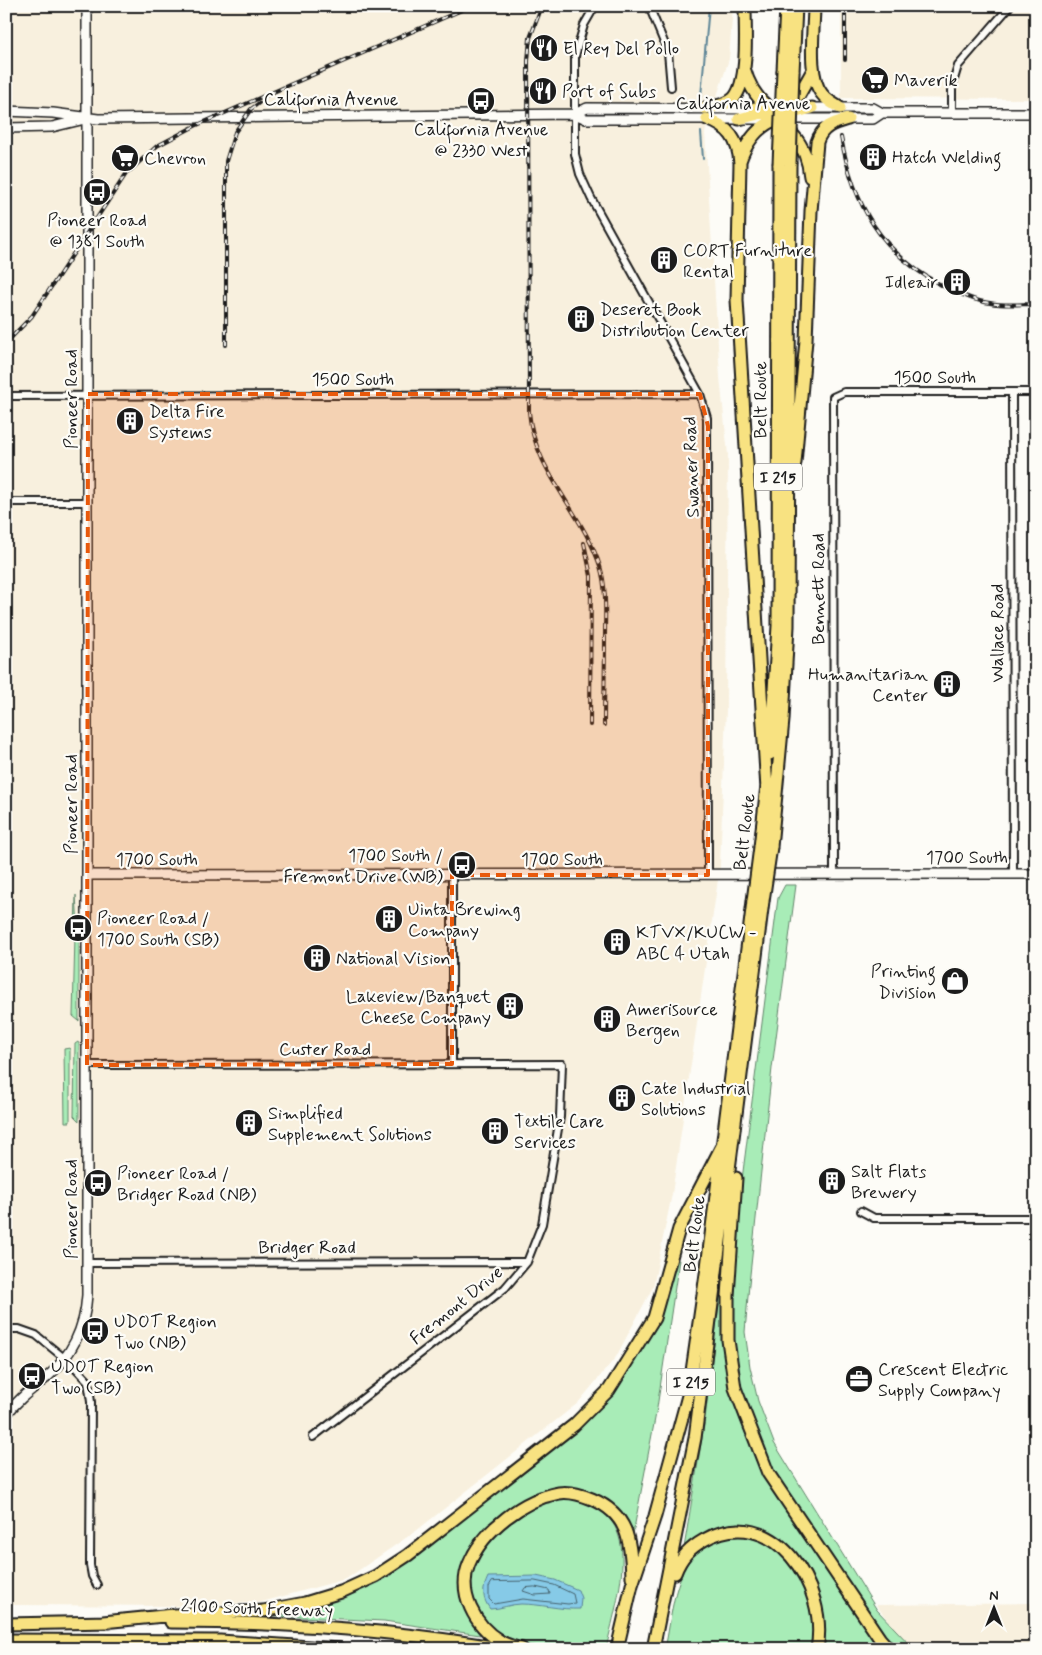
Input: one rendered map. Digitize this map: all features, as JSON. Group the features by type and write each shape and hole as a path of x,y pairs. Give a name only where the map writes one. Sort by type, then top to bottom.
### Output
{"highway":[{"path":"745,6 744,66 739,88 733,98 706,114 731,134 738,148 740,163 737,300 767,790"},
{"name":"Belt Route","path":"765,847 778,626 784,164 788,71 786,6"},
{"name":"Belt Route","path":"788,71 796,6"},
{"path":"814,6 813,70 816,84 822,94 840,108"},
{"path":"744,66 753,90 793,134 805,153 809,170 811,212"},
{"path":"740,163 747,144 755,132 772,112 790,103 799,95 813,70"},
{"path":"739,119 772,112 812,108"},
{"path":"772,112 800,119"},
{"path":"789,522 806,340 811,212 819,136 827,126 848,119"},
{"name":"Belt Route","path":"617,1649 632,1585 655,1516 689,1392 785,702 789,522 784,164"},
{"name":"Belt Route","path":"654,1649 696,1438 739,1095 758,901"},
{"path":"739,1095 741,1125 728,1296 728,1340 735,1388 768,1473 880,1639 889,1649"},
{"path":"103,1622 174,1615 263,1610 305,1603 341,1592 367,1580 408,1555 574,1425 609,1390 654,1318 680,1229 723,1144"},
{"path":"522,1649 502,1643 478,1623 468,1604 466,1588 468,1565 479,1546 516,1511 540,1499 560,1493 572,1493 600,1502 620,1518 625,1527 630,1548 632,1585"},
{"path":"661,1613 680,1561 690,1549 715,1534 732,1530 747,1531 776,1542 799,1564 808,1580 818,1614 817,1649"},
{"name":"2100 South Freeway","path":"6,1624 243,1622 382,1632 505,1649"},
{"name":"2100 South Freeway","path":"6,1640 185,1640 258,1642 339,1649"},
{"path":"185,1640 214,1649"}],"main road":[{"name":"Pioneer Road","path":"6,1414 20,1398 55,1370 65,1359 80,1334 84,1319 87,1263 87,6"},
{"name":"California Avenue","path":"6,112 53,113 88,118 574,114 587,108 706,114 772,112"},
{"name":"California Avenue","path":"812,108 873,108 882,113 1036,113"},
{"name":"California Avenue","path":"800,119 873,119 882,113"},
{"name":"California Avenue","path":"706,114 739,119"},
{"name":"California Avenue","path":"6,128 52,127 88,118"},
{"name":"1700 South","path":"87,875 1036,874"}],"street":[{"name":"Swaner Road","path":"595,6 584,25 575,56 575,154 584,184 700,394 708,426 708,874"},
{"path":"649,6 668,52 670,87"},
{"path":"952,114 952,86 958,66 1010,6"},
{"name":"1500 South","path":"834,394 844,392 1036,392"},
{"name":"Wallace Road","path":"1012,392 1013,874"},
{"name":"1500 South","path":"6,396 88,394 700,394"},
{"name":"Bennett Road","path":"834,394 832,409 834,874"},
{"path":"6,502 88,502"},
{"path":"452,875 452,1064"},
{"name":"Custer Road","path":"87,1064 562,1064"},
{"name":"Fremont Drive","path":"313,1437 505,1288 527,1262 542,1224 553,1164 560,1117 562,1064"},
{"path":"861,1212 874,1218 1036,1218"},
{"name":"Bridger Road","path":"87,1263 527,1262"},
{"path":"6,1329 19,1329 31,1332 80,1372 90,1387 90,1565 92,1576 97,1585"}],"highlighted area":[{"path":"88,394 700,394 708,426 708,875 452,875 452,1064 87,1065"}],"shaded area":[{"path":"6,6 733,6 729,59 705,133 720,377 728,455 726,709 720,866 672,1194 653,1287 616,1357 578,1403 416,1531 346,1579 262,1602 192,1606 6,1605"},
{"path":"841,6 1036,6 1036,99 841,98"},
{"path":"1036,1603 1036,1649 914,1649 902,1639 876,1605"}],"green space":[{"path":"785,885 796,885 772,1068 749,1284 745,1332 750,1367 758,1401 774,1443 877,1610 914,1649 892,1649 773,1476 741,1402 729,1329 739,1203 778,898"},
{"path":"76,895 78,926 76,928 79,929 79,1021 73,1016"},
{"path":"78,1042 79,1121 74,1116 75,1044"},
{"path":"70,1048 70,1122 65,1122 64,1049"},
{"path":"675,1260 679,1260 657,1408 633,1534 629,1533 614,1512 561,1490 478,1538 463,1564 460,1586 461,1599 471,1622 480,1635 384,1621 258,1615 369,1579 553,1443 632,1359"},
{"path":"723,1270 722,1315 725,1358 730,1387 744,1431 764,1471 787,1510 845,1600 881,1649 819,1649 800,1562 790,1548 775,1536 747,1527 688,1549 684,1548 705,1419"},
{"path":"555,1497 585,1503 605,1514 617,1531 622,1552 621,1575 606,1649 550,1649 507,1641 480,1621 468,1594 472,1560 515,1514"},
{"path":"742,1534 775,1545 801,1578 814,1615 812,1649 665,1649 678,1586 683,1571 691,1558 702,1547 716,1538 725,1535"}],"water":[{"path":"536,1576 555,1580 578,1590 581,1598 580,1609 521,1604 490,1609 487,1605 484,1594 488,1577"}],"waterway":[{"path":"701,96 709,6"},
{"path":"701,132 703,159"}],"railway":[{"path":"6,343 32,316 126,174 157,146 195,126 471,6"},
{"path":"542,6 530,38 528,61 529,412 533,433 540,453 549,472 582,527 600,566 605,593 604,725"},
{"path":"845,6 845,60"},
{"path":"226,345 226,161 235,132 251,109 259,103"},
{"path":"841,137 853,184 862,205 873,225 903,259 921,273 943,286 972,299 1001,304 1036,304"},
{"path":"584,543 591,576 590,725"}],"place":[{"name":"El Rey Del Pollo","path":"544,48"},
{"name":"Maverik","path":"875,80"},
{"name":"Port of Subs","path":"543,91"},
{"name":"California Avenue @ 2330 West","path":"481,101"},
{"name":"Hatch Welding","path":"873,157"},
{"name":"Chevron","path":"125,158"},
{"name":"Pioneer Road @ 1381 South","path":"97,192"},
{"name":"CORT Furniture Rental","path":"664,260"},
{"name":"Idleair","path":"957,282"},
{"name":"Deseret Book Distribution Center","path":"581,319"},
{"name":"Delta Fire Systems","path":"130,421"},
{"name":"Humanitarian Center","path":"947,684"},
{"name":"1700 South / Fremont Drive (WB)","path":"462,865"},
{"name":"Uinta Brewing Company","path":"389,919"},
{"name":"Pioneer Road / 1700 South (SB)","path":"78,928"},
{"name":"KTVX/KUCW - ABC 4 Utah","path":"617,942"},
{"name":"National Vision","path":"317,958"},
{"name":"Printing Division","path":"955,981"},
{"name":"Lakeview/Banquet Cheese Company","path":"510,1006"},
{"name":"Amerisource Bergen","path":"607,1019"},
{"name":"Cate Industrial Solutions","path":"622,1098"},
{"name":"Simplified Supplement Solutions","path":"249,1123"},
{"name":"Textile Care Services","path":"495,1131"},
{"name":"Salt Flats Brewery","path":"832,1181"},
{"name":"Pioneer Road / Bridger Road (NB)","path":"98,1183"},
{"name":"UDOT Region Two (NB)","path":"95,1331"},
{"name":"UDOT Region Two (SB)","path":"32,1376"},
{"name":"Crescent Electric Supply Company","path":"859,1379"}]}
